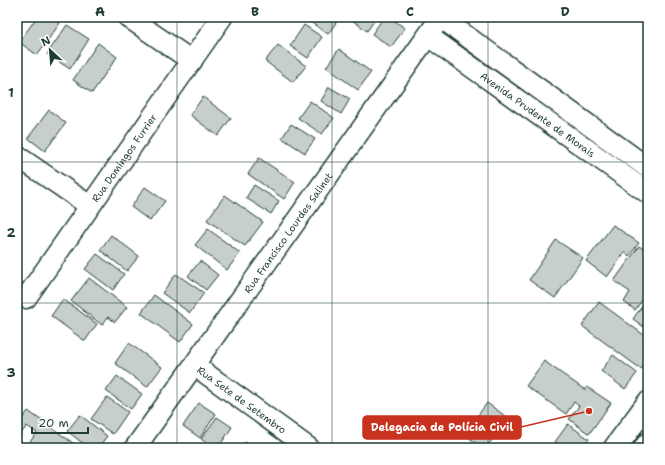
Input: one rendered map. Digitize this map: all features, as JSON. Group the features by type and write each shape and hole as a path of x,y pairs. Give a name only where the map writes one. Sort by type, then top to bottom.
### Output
{"street":[{"path":"128,17 192,61"},
{"name":"Rua Domingos Furrier","path":"26,298 222,17"},
{"name":"Rua Francisco Lourdes Salinet","path":"135,448 440,17"},
{"name":"Avenida Prudente de Morais","path":"440,17 648,168"},
{"name":"Avenida Prudente de Morais","path":"428,36 648,193"},
{"path":"17,156 90,206"},
{"name":"Rua Sete de Setembro","path":"194,365 309,448"},
{"path":"615,448 648,403"},
{"path":"645,448 648,444"}],"building":[{"path":"17,17 23,17 17,26"},
{"path":"37,17 51,17 60,23 37,55 19,42"},
{"path":"303,17 340,17 328,34"},
{"path":"348,17 377,17 367,31"},
{"path":"384,17 389,17 405,28 391,47 372,34"},
{"path":"67,25 89,39 70,69 47,54"},
{"path":"304,25 322,37 308,58 290,46"},
{"path":"98,43 117,57 92,93 73,80"},
{"path":"278,45 306,66 293,82 265,61"},
{"path":"339,49 371,72 358,90 326,67"},
{"path":"329,87 350,99 341,114 321,101"},
{"path":"203,97 231,118 218,136 190,115"},
{"path":"310,101 334,118 322,134 298,118"},
{"path":"49,110 66,123 45,151 28,138"},
{"path":"291,124 315,139 305,153 282,138"},
{"path":"259,158 295,182 284,199 248,174"},
{"path":"254,185 279,201 271,214 246,198"},
{"path":"145,187 165,201 150,221 131,207"},
{"path":"225,195 263,222 245,246 207,220"},
{"path":"613,225 639,243 629,256 625,252 607,277 586,261"},
{"path":"208,229 240,253 227,270 195,245"},
{"path":"111,235 139,256 127,271 100,250"},
{"path":"556,240 583,258 555,298 529,280"},
{"path":"639,246 648,252 648,292 635,310 624,302 630,292 614,281"},
{"path":"97,254 124,274 113,290 85,269"},
{"path":"200,261 218,275 206,290 188,276"},
{"path":"176,274 204,293 190,313 162,293"},
{"path":"89,278 127,307 115,322 108,317 102,325 71,301"},
{"path":"154,295 193,324 180,342 141,313"},
{"path":"648,298 648,330 633,319"},
{"path":"63,299 97,324 85,341 51,316"},
{"path":"599,302 648,338 648,360 641,369 582,326"},
{"path":"129,343 162,367 147,387 115,363"},
{"path":"613,355 637,373 625,389 601,371"},
{"path":"544,361 585,390 587,387 611,403 589,434 569,419 579,406 574,402 566,414 526,386"},
{"path":"117,376 142,394 131,409 106,391"},
{"path":"107,397 128,412 113,434 91,419"},
{"path":"199,403 216,414 200,438 183,426"},
{"path":"487,403 508,418 486,448 483,448 464,434"},
{"path":"28,411 80,448 33,448 28,444 37,433 27,426 19,436 17,434 17,426"},
{"path":"80,415 107,436 98,448 89,448 67,431"},
{"path":"217,417 232,427 218,448 214,448 201,439"},
{"path":"568,424 589,439 582,448 563,448 555,442"},
{"path":"17,438 23,443 19,448 17,448"},
{"path":"245,442 255,448 241,448"}],"place":[{"name":"Delegacia de Polícia Civil","path":"589,411"}]}
